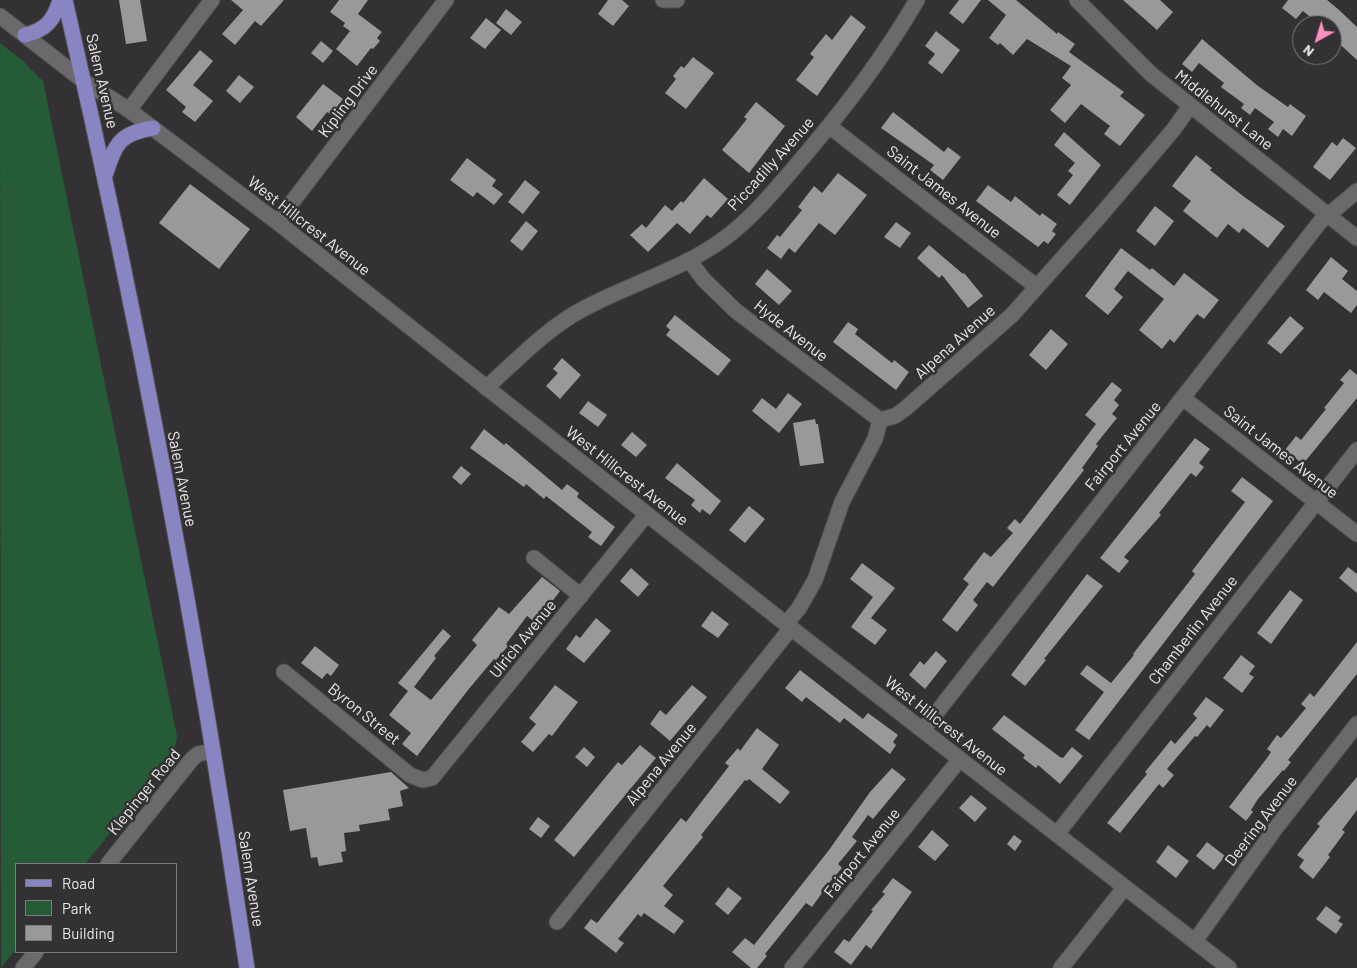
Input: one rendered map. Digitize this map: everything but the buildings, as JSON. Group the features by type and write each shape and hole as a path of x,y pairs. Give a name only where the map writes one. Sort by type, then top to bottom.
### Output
{"main road":[{"path":"24,35 39,32 47,26 60,0"},
{"name":"Salem Avenue","path":"65,0 105,174 182,574 213,751 247,968"},
{"path":"105,174 117,144 125,136 136,130 153,128"}],"street":[{"path":"129,110 212,0"},
{"name":"Kipling Drive","path":"277,222 446,0"},
{"name":"Piccadilly Avenue","path":"486,388 552,330 582,309 689,260 726,237 761,205 829,126 889,48 917,0"},
{"name":"Middlehurst Lane","path":"1077,0 1151,74 1357,238"},
{"name":"West Hillcrest Avenue","path":"0,16 85,82 129,110 277,222 789,626 1230,968"},
{"name":"Alpena Avenue","path":"557,922 789,626 815,580 842,502 875,439 880,420 895,416 906,408 1012,315 1157,148 1190,106"},
{"name":"Saint James Avenue","path":"829,126 1037,286"},
{"name":"Fairport Avenue","path":"923,730 1320,222 1357,191"},
{"name":"Hyde Avenue","path":"689,260 704,280 736,311 880,420"},
{"name":"Saint James Avenue","path":"1183,398 1357,534"},
{"name":"Chamberlin Avenue","path":"1057,834 1357,450"},
{"name":"Ulrich Avenue","path":"423,780 432,778 647,514"},
{"path":"534,558 581,596"},
{"name":"Byron Street","path":"284,672 410,776 423,780"},
{"name":"Deering Avenue","path":"1195,941 1275,829 1357,724"},
{"name":"Klepinger Road","path":"109,863 192,759 198,754 213,751"},
{"name":"Fairport Avenue","path":"792,968 960,759"},
{"path":"1061,968 1125,887"},
{"path":"23,968 35,953"}],"green space":[{"path":"0,43 24,62 43,81 177,736 174,754 86,863 15,863 15,950 1,968"}]}
